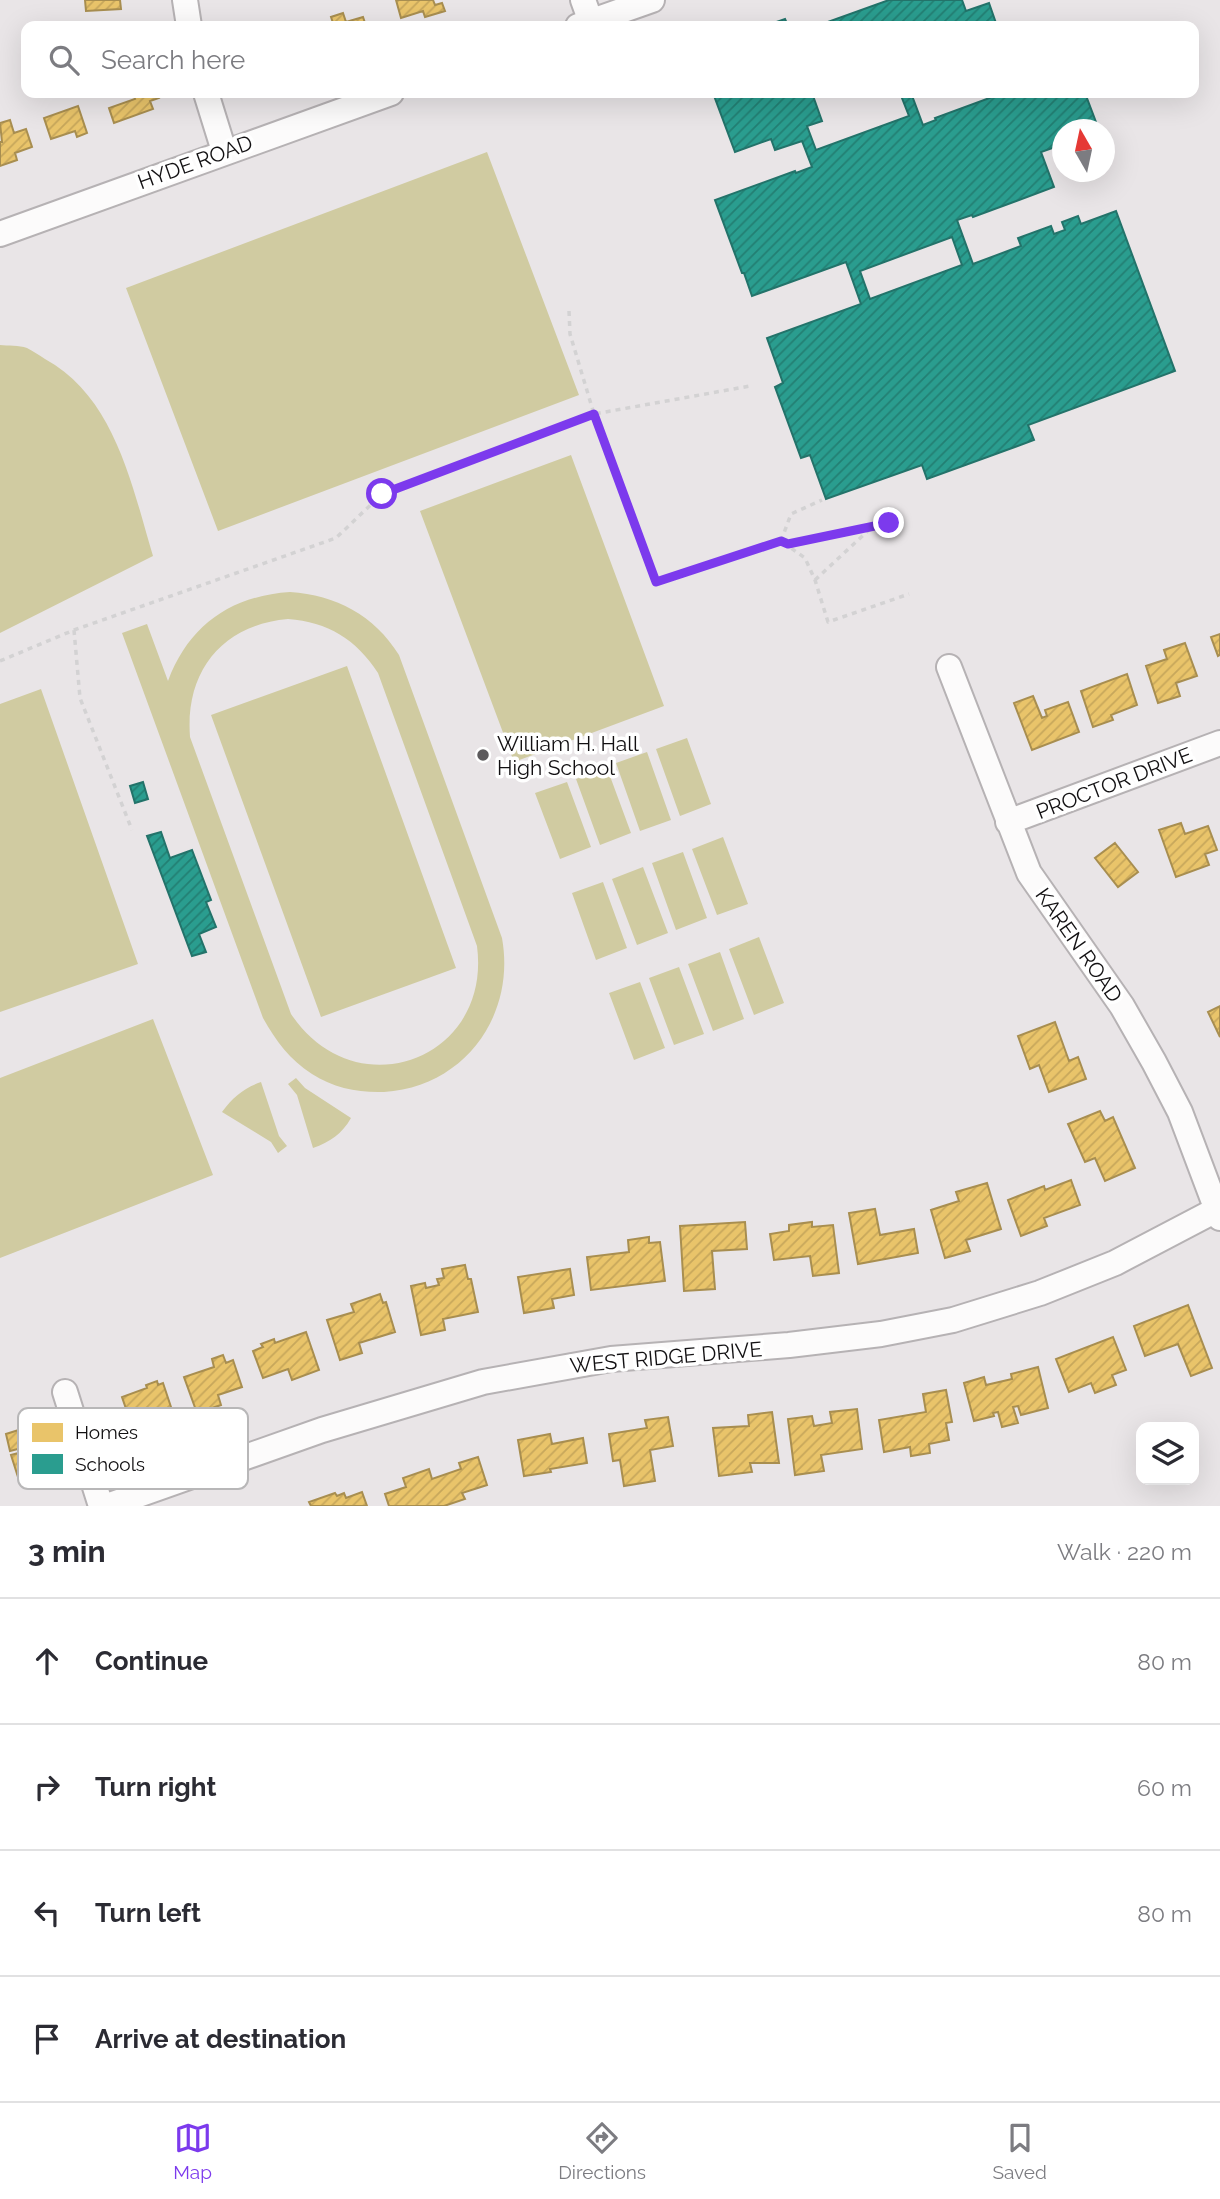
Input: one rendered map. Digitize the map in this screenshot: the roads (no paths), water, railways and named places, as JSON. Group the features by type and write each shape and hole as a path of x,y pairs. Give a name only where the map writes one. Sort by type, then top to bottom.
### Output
{"street":[{"path":"184,0 189,21"},
{"path":"584,16 652,0"},
{"path":"208,98 224,151"},
{"name":"HYDE ROAD","path":"0,234 377,98"},
{"name":"KAREN ROAD","path":"949,667 1020,855 1039,890 1122,1006 1154,1062 1180,1112 1219,1212"},
{"name":"PROCTOR DRIVE","path":"1008,822 1220,743"},
{"name":"WEST RIDGE DRIVE","path":"248,1456 322,1430 483,1382 611,1359 789,1345 881,1334 953,1320 1040,1293 1115,1263 1219,1212"},
{"path":"65,1392 70,1408"},
{"path":"96,1489 101,1506"},
{"name":"WEST RIDGE DRIVE","path":"107,1506 155,1489"}],"place":[{"name":"William H. Hall High School","path":"483,755"}]}
